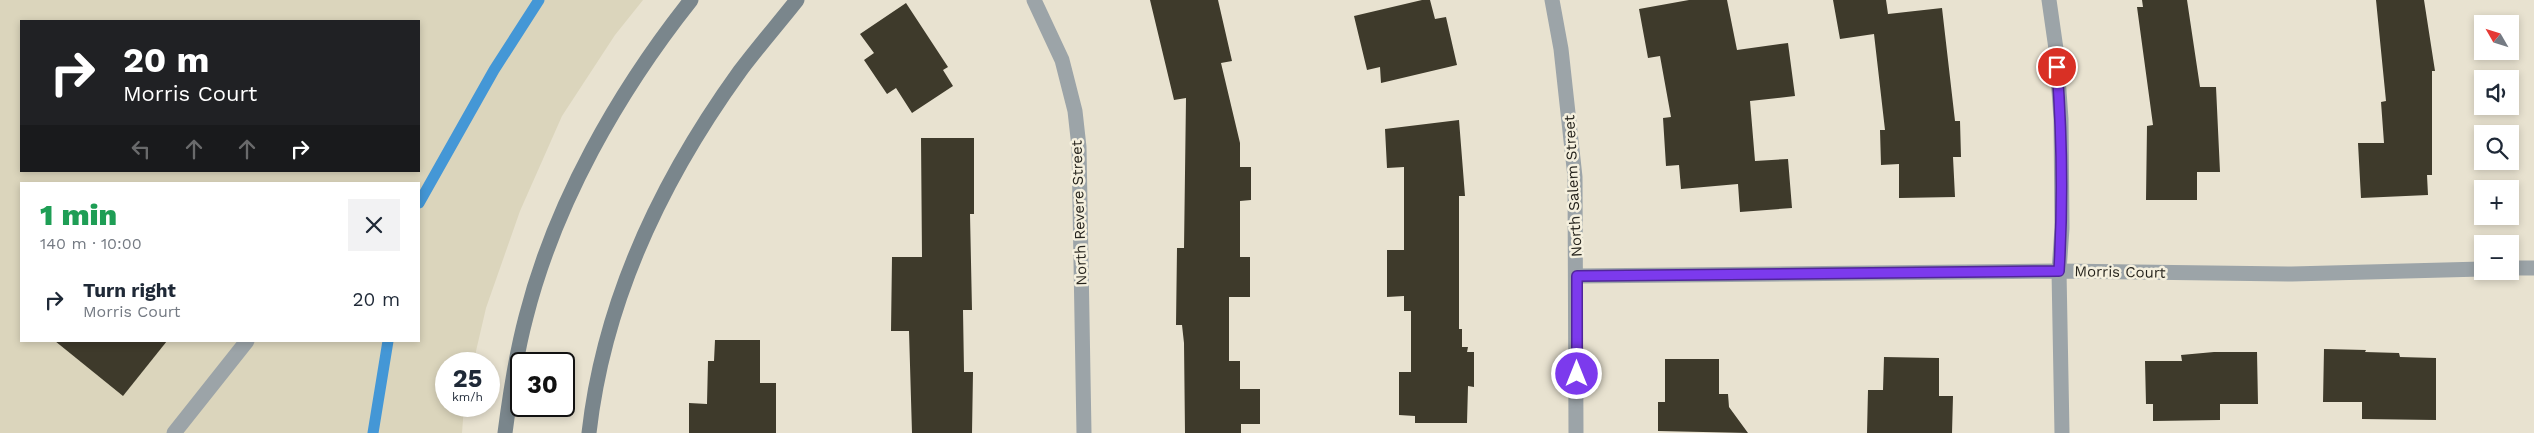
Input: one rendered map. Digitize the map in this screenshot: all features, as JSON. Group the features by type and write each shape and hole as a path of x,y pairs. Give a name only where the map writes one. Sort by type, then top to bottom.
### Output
{"street":[{"path":"506,433 510,391 526,316 553,236 582,169 622,100 691,0"},
{"path":"589,433 592,404 606,338 630,265 656,206 692,143 740,71 797,0"},
{"name":"North Revere Street","path":"1034,0 1062,60 1075,111 1078,138 1084,433"},
{"name":"North Salem Street","path":"1552,0 1571,123 1575,177 1577,276 1576,433"},
{"path":"2049,0 2056,50 2061,119 2062,228 2059,271 2062,433"},
{"path":"2519,268 2534,268"},
{"name":"Morris Court","path":"1577,276 2059,271 2292,274 2474,269"},
{"path":"174,433 246,342"}],"shaded area":[{"path":"0,0 643,0 615,35 562,116 520,211 486,308 476,352 435,352 435,417 463,417 462,433 0,433"}],"building":[{"path":"1150,0 1218,0 1232,61 1221,63 1240,143 1240,167 1251,167 1251,200 1240,201 1240,257 1250,257 1250,297 1229,297 1229,361 1240,361 1240,389 1260,389 1260,424 1241,424 1241,433 1185,433 1184,343 1182,325 1176,325 1177,248 1184,248 1186,98 1174,100"},
{"path":"1422,0 1430,0 1435,19 1446,17 1457,65 1381,83 1380,67 1367,70 1354,16"},
{"path":"1689,0 1727,0 1737,50 1788,43 1795,96 1750,101 1755,161 1788,159 1792,208 1740,212 1738,184 1681,189 1679,165 1666,166 1663,118 1671,117 1660,56 1648,58 1639,9"},
{"path":"1833,0 1886,0 1888,14 1942,8 1955,121 1960,121 1961,157 1953,157 1955,197 1899,198 1899,164 1881,165 1880,130 1885,130 1874,34 1840,39"},
{"path":"2142,0 2187,0 2200,87 2216,87 2220,172 2197,172 2197,200 2146,200 2147,126 2153,125 2137,7 2143,7"},
{"path":"2376,0 2424,0 2435,71 2432,71 2432,175 2427,175 2428,195 2361,198 2358,143 2384,143 2381,102 2386,101"},
{"path":"906,3 948,67 943,70 953,86 912,113 896,88 887,94 864,60 874,53 860,34"},
{"path":"1459,120 1465,196 1459,196 1459,329 1462,329 1462,347 1468,347 1467,352 1474,352 1474,387 1468,386 1467,423 1415,423 1415,416 1399,415 1399,372 1411,372 1411,311 1404,311 1404,296 1387,297 1387,250 1404,250 1404,167 1387,168 1385,129"},
{"path":"921,138 974,138 974,214 970,214 972,310 963,310 964,372 973,372 972,433 912,433 909,331 891,331 892,257 922,257"},
{"path":"715,340 760,340 760,383 776,383 776,433 689,433 689,403 707,404 708,361 714,361"},
{"path":"56,342 166,342 123,396"},
{"path":"2324,349 2366,350 2365,352 2399,353 2400,357 2436,358 2436,420 2362,419 2362,402 2323,402"},
{"path":"2214,352 2257,352 2258,404 2220,404 2220,420 2153,421 2153,404 2146,404 2145,361 2182,361 2181,355"},
{"path":"1884,357 1939,358 1939,396 1953,396 1952,433 1867,433 1868,390 1883,390"},
{"path":"1665,359 1719,359 1719,394 1728,394 1729,407 1748,433 1658,431 1658,402 1665,402"}],"waterway":[{"path":"420,201 494,70 539,0"},
{"path":"373,433 388,342"}],"route":[{"path":"1577,374 1577,276 2059,271 2062,228 2061,119 2057,67"}]}
